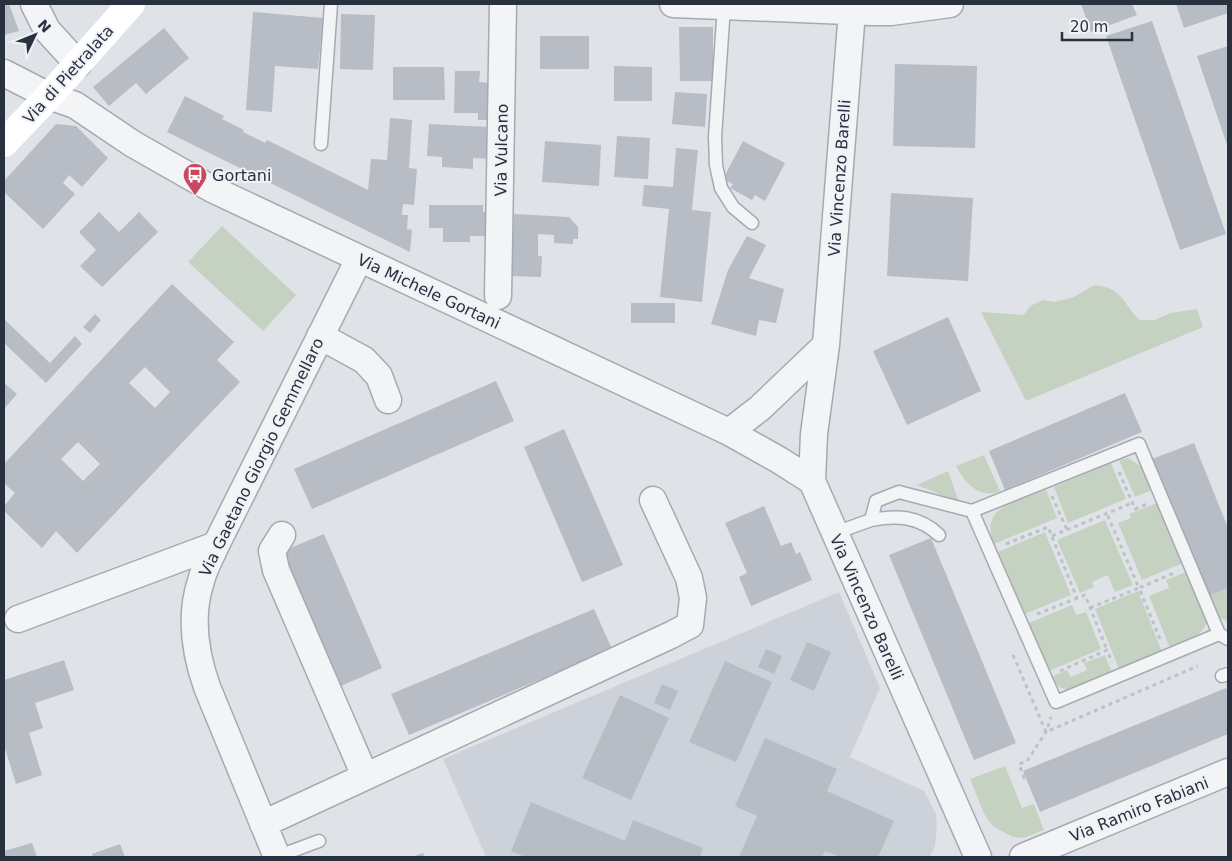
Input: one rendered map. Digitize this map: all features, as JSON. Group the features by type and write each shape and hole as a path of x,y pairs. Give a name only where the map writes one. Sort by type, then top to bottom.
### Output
{"street":[{"path":"34,4 47,30 78,64"},
{"name":"Via di Pietralata","path":"4,143 49,96 131,4"},
{"name":"Via Vulcano","path":"498,296 504,4"},
{"path":"673,4 852,11 950,4"},
{"name":"Via Vincenzo Barelli","path":"852,11 826,345 814,434 812,481 978,857"},
{"name":"Via Michele Gortani","path":"4,73 49,96 75,105 133,144 212,190 729,432 812,481"},
{"name":"Via Gaetano Giorgio Gemmellaro","path":"277,857 199,665 194,638 195,613 201,581 216,545 359,259"},
{"path":"320,336 364,360 379,376 388,400"},
{"path":"729,432 760,408 826,345"},
{"path":"263,824 690,625 693,598 689,578 653,500"},
{"path":"282,535 272,551 276,570 365,776"},
{"path":"18,619 216,545"},
{"name":"Via Ramiro Fabiani","path":"1023,857 1049,852 1228,772"}],"lane":[{"path":"321,144 331,4"},
{"path":"724,6 715,136 716,165 721,188 733,207 752,223"},
{"path":"871,520 876,501 899,492 972,510 1139,444 1190,566 1224,637 1167,656 1056,702 972,510"},
{"path":"835,533 871,520 898,516 916,521 939,535"},
{"path":"277,857 319,841"}],"path":[{"path":"1111,455 1135,509 1162,498"},
{"path":"1045,481 1067,530"},
{"path":"1052,536 1132,503"},
{"path":"1107,514 1167,656"},
{"path":"989,551 1048,527 1078,598"},
{"path":"1090,608 1190,566"},
{"path":"1020,621 1084,595 1118,676"},
{"path":"1045,677 1107,650"},
{"path":"1032,775 1024,778 1019,764 1027,761 1046,732"}],"shaded area":[{"path":"839,592 880,688 850,757 924,791 936,814 937,824 935,846 930,857 486,857 443,759"}],"green space":[{"path":"222,226 296,295 263,331 188,262"},
{"path":"1094,285 1116,292 1139,320 1155,320 1170,313 1197,309 1203,327 1026,401 981,312 1024,315 1030,306 1043,300 1054,302 1074,297"},
{"path":"984,455 1000,491 993,493 980,492 969,484 956,466"},
{"path":"1128,458 1142,467 1152,490 1135,497 1119,460"},
{"path":"1111,463 1126,499 1068,523 1054,487"},
{"path":"948,471 959,502 917,485"},
{"path":"1046,490 1057,518 994,544 991,531 992,521 996,513 1013,502"},
{"path":"1157,503 1183,563 1142,580 1118,523 1131,518 1129,514"},
{"path":"1105,520 1133,585 1115,592 1108,575 1092,582 1094,587 1080,593 1057,540"},
{"path":"1045,532 1071,595 1025,614 998,552"},
{"path":"1186,572 1207,621 1205,627 1197,635 1170,648 1149,596 1169,588 1166,580"},
{"path":"1228,588 1228,622 1219,617 1208,596"},
{"path":"1138,591 1162,652 1119,669 1095,609"},
{"path":"1072,605 1076,615 1086,612 1101,649 1049,671 1029,623"},
{"path":"1105,655 1112,673 1069,690 1059,686 1052,677 1067,670 1071,677 1087,670 1084,663"},
{"path":"1005,766 1022,808 1034,804 1044,830 1024,838 1013,837 994,827 988,820 970,779"}],"building":[{"path":"4,4 9,4 19,31 4,35"},
{"path":"1081,4 1132,4 1137,15 1091,32"},
{"path":"1176,4 1228,4 1228,13 1184,28"},
{"path":"253,12 323,18 318,69 275,66 272,112 246,110"},
{"path":"341,14 375,15 373,70 340,69"},
{"path":"1152,21 1226,234 1180,250 1106,36"},
{"path":"679,27 713,27 713,81 680,81"},
{"path":"164,28 189,58 146,94 136,83 109,106 93,87"},
{"path":"540,36 589,36 589,69 540,69"},
{"path":"1228,46 1228,148 1197,56"},
{"path":"895,64 977,66 975,148 893,146"},
{"path":"614,66 652,67 652,101 614,101"},
{"path":"393,67 444,67 445,100 393,100"},
{"path":"455,71 480,71 479,82 494,83 494,120 478,120 478,113 454,113"},
{"path":"675,92 707,94 705,127 672,124"},
{"path":"185,96 224,116 222,119 244,130 243,132 265,143 267,140 368,190 371,159 387,160 390,118 412,120 409,168 417,169 414,205 403,204 402,215 408,215 407,229 412,230 410,252 167,132"},
{"path":"56,124 76,126 108,158 82,187 69,175 63,183 75,194 43,229 4,192 4,181"},
{"path":"429,124 490,127 488,159 473,158 473,169 442,167 442,157 427,156"},
{"path":"617,136 650,138 648,179 614,177"},
{"path":"545,141 601,145 599,186 542,182"},
{"path":"743,141 785,163 765,201 755,195 752,200 730,188 733,184 723,179"},
{"path":"676,148 698,150 692,210 711,212 702,302 660,297 669,209 642,206 644,185 673,187"},
{"path":"891,193 973,198 968,281 887,276"},
{"path":"429,205 483,205 483,212 492,212 492,236 470,236 470,242 443,242 443,228 429,228"},
{"path":"99,212 119,232 139,212 158,232 102,287 80,266 96,250 79,232"},
{"path":"514,214 569,217 578,227 578,239 573,239 573,244 554,243 554,235 538,234 538,256 542,256 541,277 511,276"},
{"path":"747,236 766,245 749,278 784,289 776,323 759,320 756,336 711,324 728,270"},
{"path":"172,284 234,342 217,360 240,382 77,553 56,531 42,548 4,511 4,506 15,493 4,483 4,464","holes":["145,367 170,392 155,408 129,383","78,442 100,464 83,481 61,459"]},
{"path":"631,303 675,303 675,323 631,323"},
{"path":"95,314 101,320 90,333 83,327"},
{"path":"948,317 981,391 907,425 873,351"},
{"path":"4,319 50,363 75,336 82,344 46,383 4,343"},
{"path":"496,381 514,421 312,509 294,469"},
{"path":"4,383 17,394 4,409"},
{"path":"1125,393 1142,432 1005,490 989,451"},
{"path":"564,429 623,565 582,582 524,447"},
{"path":"1194,443 1228,528 1228,588 1208,596 1152,459"},
{"path":"764,506 781,546 791,542 796,554 800,552 812,580 751,606 739,577 747,573 725,523"},
{"path":"324,534 382,668 341,686 283,551"},
{"path":"931,538 1016,743 974,760 889,555"},
{"path":"594,609 612,649 409,735 391,694"},
{"path":"807,642 831,652 814,691 790,680"},
{"path":"766,649 782,656 774,674 758,667"},
{"path":"64,660 74,690 35,703 43,728 29,733 42,775 16,784 4,745 4,680"},
{"path":"725,661 772,682 736,762 689,742"},
{"path":"662,684 678,691 670,710 654,703"},
{"path":"1226,688 1228,693 1228,734 1040,812 1023,771"},
{"path":"620,695 669,718 631,800 582,778"},
{"path":"765,738 837,769 827,791 894,821 878,857 840,857 825,851 822,857 739,857 757,816 735,806"},
{"path":"531,802 625,841 633,820 703,848 700,857 525,857 511,851"},
{"path":"32,843 37,857 4,857 4,851"},
{"path":"120,844 125,857 93,857 92,854"},
{"path":"423,853 425,857 412,857"}],"place":[{"name":"Gortani","path":"195,196"}]}
